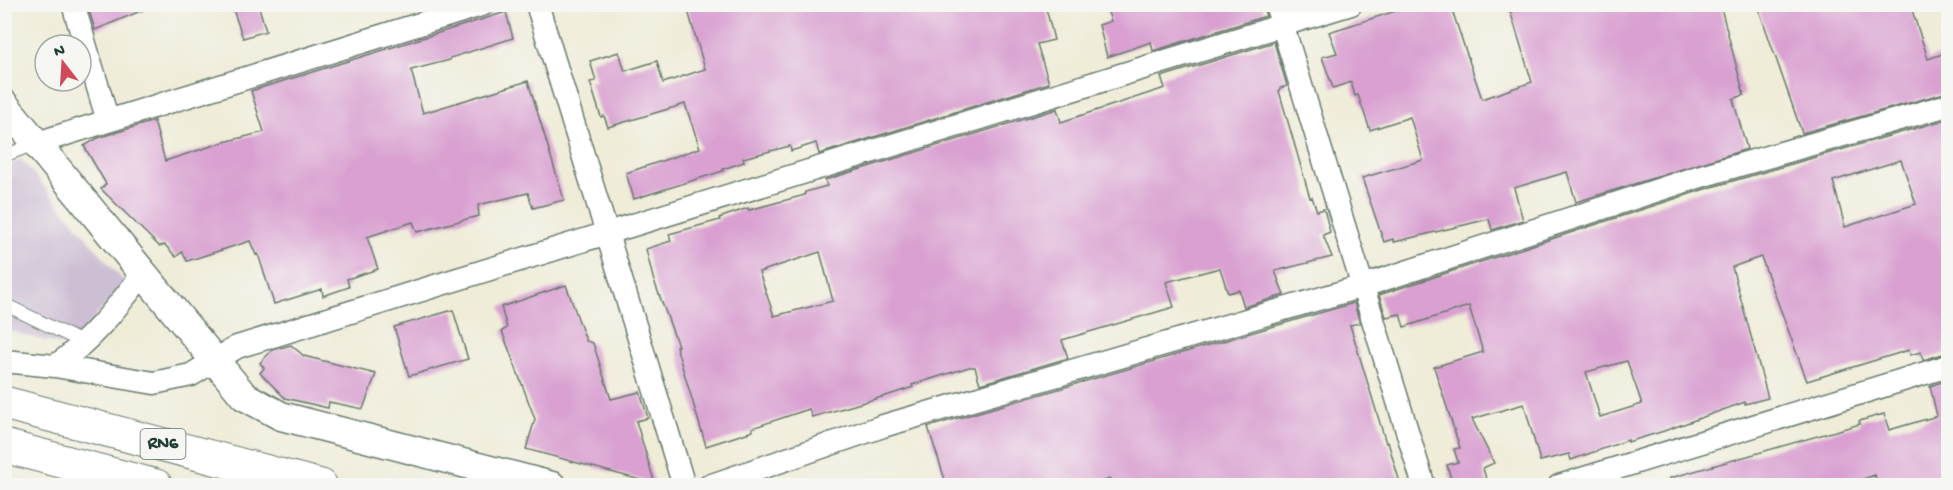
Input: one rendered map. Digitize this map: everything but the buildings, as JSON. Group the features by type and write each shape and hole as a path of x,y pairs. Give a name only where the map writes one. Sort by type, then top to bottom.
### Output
{"highway":[{"name":"RN6","path":"4,403 321,486"},
{"name":"RN6","path":"4,446 156,486"}],"street":[{"path":"73,4 108,121"},
{"path":"37,143 484,4"},
{"path":"537,4 684,486"},
{"path":"4,361 55,366 154,383 191,375 237,346 606,233 1280,15 1351,4"},
{"path":"1280,15 1424,486"},
{"path":"4,104 244,396 281,416 552,486"},
{"path":"710,486 883,426 1363,286 1701,176 1948,105"},
{"path":"55,366 77,351 114,311 143,274"},
{"path":"1559,486 1948,366"}],"lane":[{"path":"4,156 37,143"},
{"path":"4,304 84,343"}],"shaded area":[{"path":"21,159 125,283 69,347 5,330 4,168"}]}
